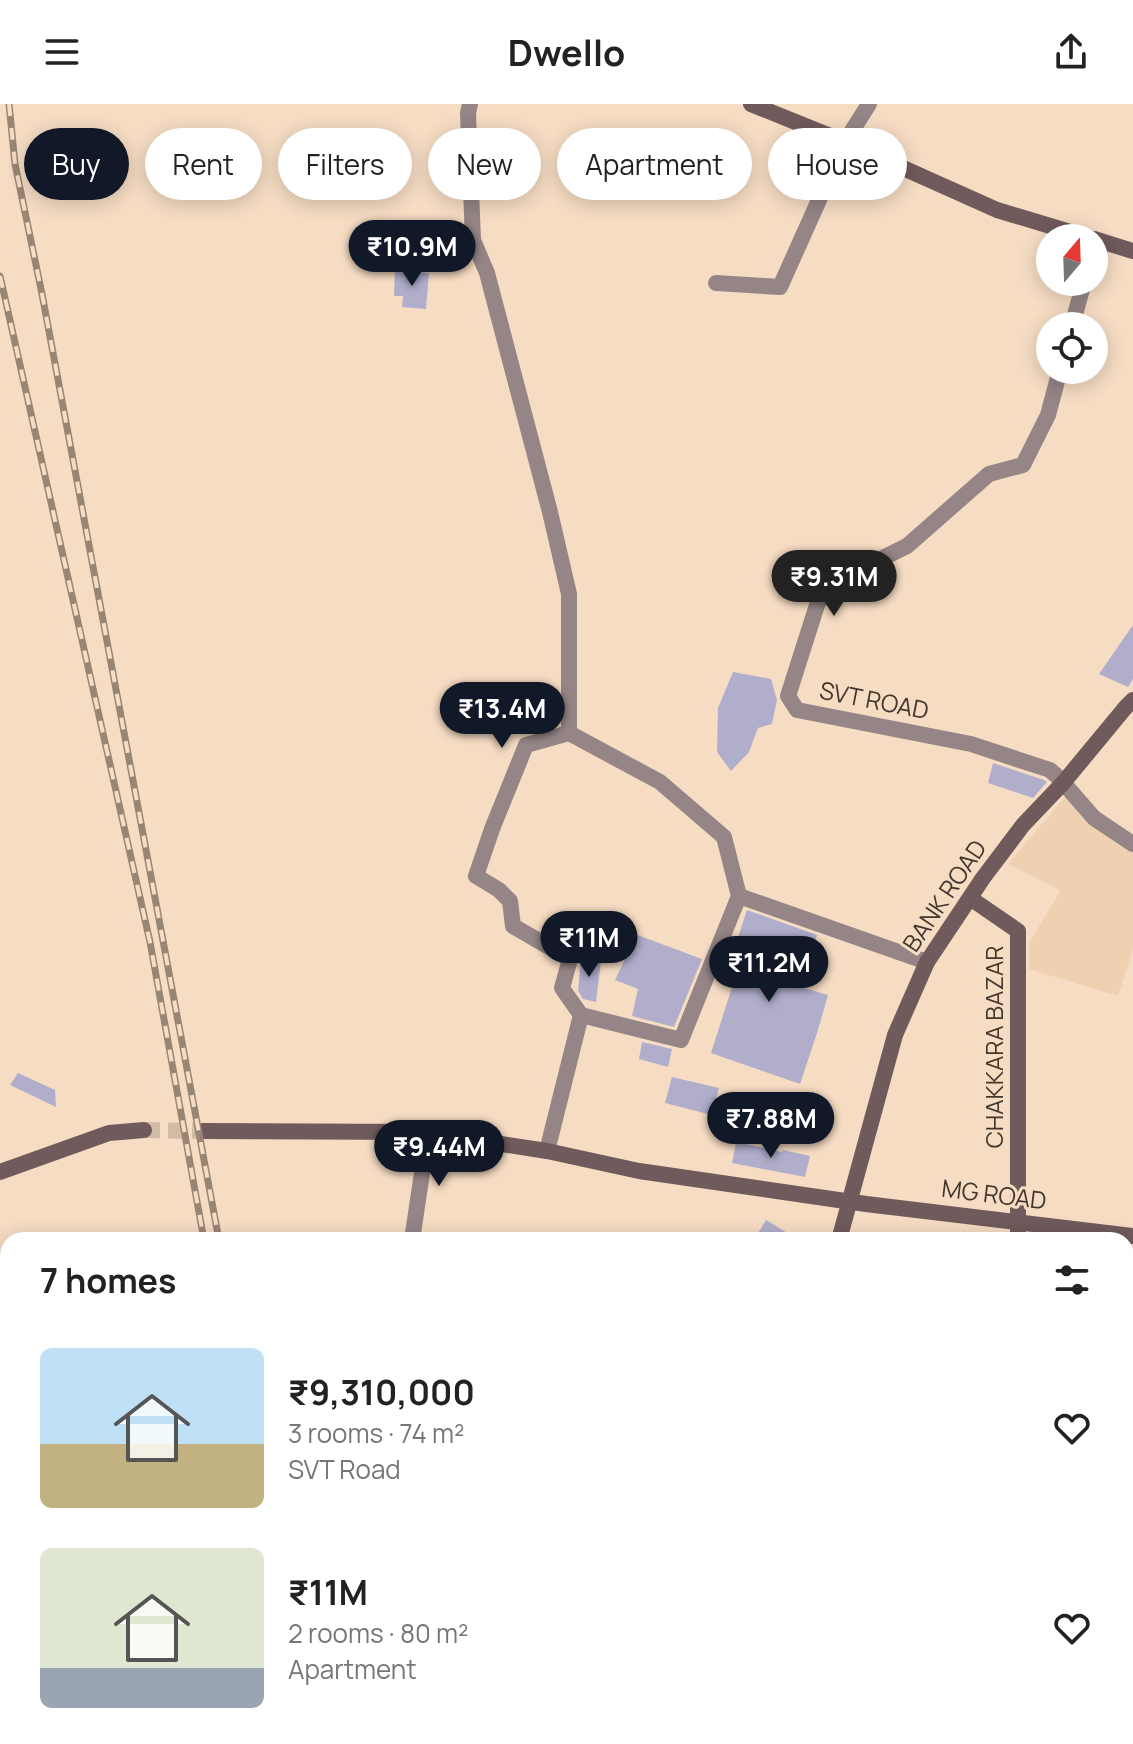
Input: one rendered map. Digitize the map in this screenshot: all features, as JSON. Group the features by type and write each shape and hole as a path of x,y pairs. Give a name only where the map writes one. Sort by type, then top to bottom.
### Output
{"main road":[{"path":"751,104 810,128"},
{"path":"907,170 997,210 1040,224"},
{"path":"1108,245 1133,251"},
{"name":"BANK ROAD","path":"841,1232 895,1035 936,945 1023,825 1133,700"},
{"name":"CHAKKARA BAZAR","path":"970,898 1018,931 1019,1222"},
{"path":"0,1172 109,1133 144,1130"},
{"name":"MG ROAD","path":"203,1131 428,1133 547,1151 639,1171 1100,1232"},
{"path":"1018,1232 1019,1222"}],"street":[{"path":"470,104 473,240 487,273 569,594 569,733"},
{"path":"854,128 869,104"},
{"path":"716,283 780,287 819,200"},
{"name":"SVT ROAD","path":"1056,384 1048,415 1023,465 989,474 907,546 840,579 818,602 788,696 797,710 971,744 1050,770 1063,783"},
{"path":"569,733 660,782 724,837 739,896 681,1040 581,1015 562,988 570,959 513,926 510,901 476,876 526,745 569,733"},
{"path":"1063,783 1094,818 1133,844"},
{"path":"739,896 927,962"},
{"path":"547,1151 581,1015"},
{"path":"413,1232 428,1133"}],"shaded area":[{"path":"1065,797 1133,847 1133,949 1118,996 1029,969 1029,942 1061,891 1008,864"}],"building":[{"path":"395,270 429,273 426,309 402,307 403,296 394,296"},
{"path":"1133,625 1133,679 1128,687 1099,674"},
{"path":"733,672 771,679 777,700 772,724 758,728 749,752 731,771 717,752 718,708"},
{"path":"993,763 1047,782 1033,798 988,783"},
{"path":"747,910 817,935 811,953 784,944 773,979 828,995 800,1084 711,1053 741,959 732,956"},
{"path":"632,933 702,959 674,1027 632,1016 638,989 615,980 628,953"},
{"path":"581,958 601,961 596,1002 583,999 578,991"},
{"path":"642,1042 672,1049 668,1067 639,1059"},
{"path":"18,1073 55,1090 56,1107 10,1085"},
{"path":"672,1077 719,1088 712,1115 665,1103"},
{"path":"736,1142 810,1156 805,1177 732,1163"},
{"path":"766,1220 786,1232 759,1232"}],"tunnel":[{"path":"144,1130 203,1131"}],"railway":[{"path":"9,104 15,164 218,1232"},
{"path":"0,276 150,942 203,1232"}]}
